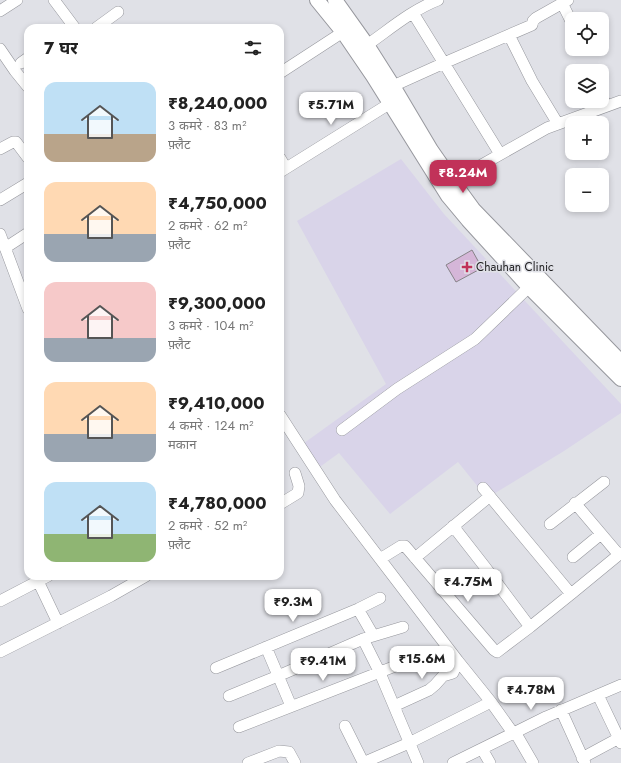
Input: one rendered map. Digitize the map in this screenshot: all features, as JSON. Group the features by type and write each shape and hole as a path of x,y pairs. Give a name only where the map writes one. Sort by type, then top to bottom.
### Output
{"main road":[{"path":"318,0 343,32 373,76 389,104 448,196 529,287 621,379"},
{"path":"335,0 367,45 431,150 473,209 621,362"}],"street":[{"path":"0,11 17,0"},
{"path":"54,0 70,24"},
{"path":"367,45 413,13 438,0"},
{"path":"393,86 532,25 536,18 565,2 568,12"},
{"path":"102,24 118,12"},
{"path":"413,13 500,154"},
{"path":"284,70 343,32"},
{"path":"509,35 532,81 558,124"},
{"path":"0,49 24,81"},
{"path":"609,101 621,101"},
{"path":"284,169 389,104"},
{"path":"454,184 500,154 547,128 590,108"},
{"path":"0,149 13,142 16,142 24,153"},
{"path":"0,200 24,185"},
{"path":"0,234 24,290"},
{"path":"5,248 24,236"},
{"path":"342,430 397,390 475,339 529,287"},
{"path":"284,421 334,500 458,661 492,702 533,763"},
{"path":"284,502 298,493 299,486 295,473"},
{"path":"550,524 604,482"},
{"path":"415,558 453,526 487,492 571,594"},
{"path":"380,559 403,546 406,548 497,652 530,628 620,554 601,534 576,503"},
{"path":"453,526 530,628"},
{"path":"573,557 601,534"},
{"path":"0,601 41,580"},
{"path":"43,580 58,623"},
{"path":"0,652 58,623 129,580"},
{"path":"216,668 358,609 380,598"},
{"path":"358,609 380,673 418,763"},
{"path":"229,696 368,637 403,626"},
{"path":"266,647 291,706"},
{"path":"239,727 416,658"},
{"path":"394,706 432,688 443,676 453,673 458,661"},
{"path":"461,762 482,749 561,710 621,685"},
{"path":"561,710 584,760 620,741 598,695"},
{"path":"345,726 364,762 492,702"},
{"path":"482,749 490,763"},
{"path":"248,763 279,751 288,752 295,763"}],"shaded area":[{"path":"401,159 444,214 621,404 621,413 564,451 487,498 458,462 390,514 339,453 317,469 300,446 386,384 297,221"}],"building":[{"path":"472,250 482,268 456,282 446,265"}],"place":[{"name":"Chauhan Clinic","path":"467,267"}]}
